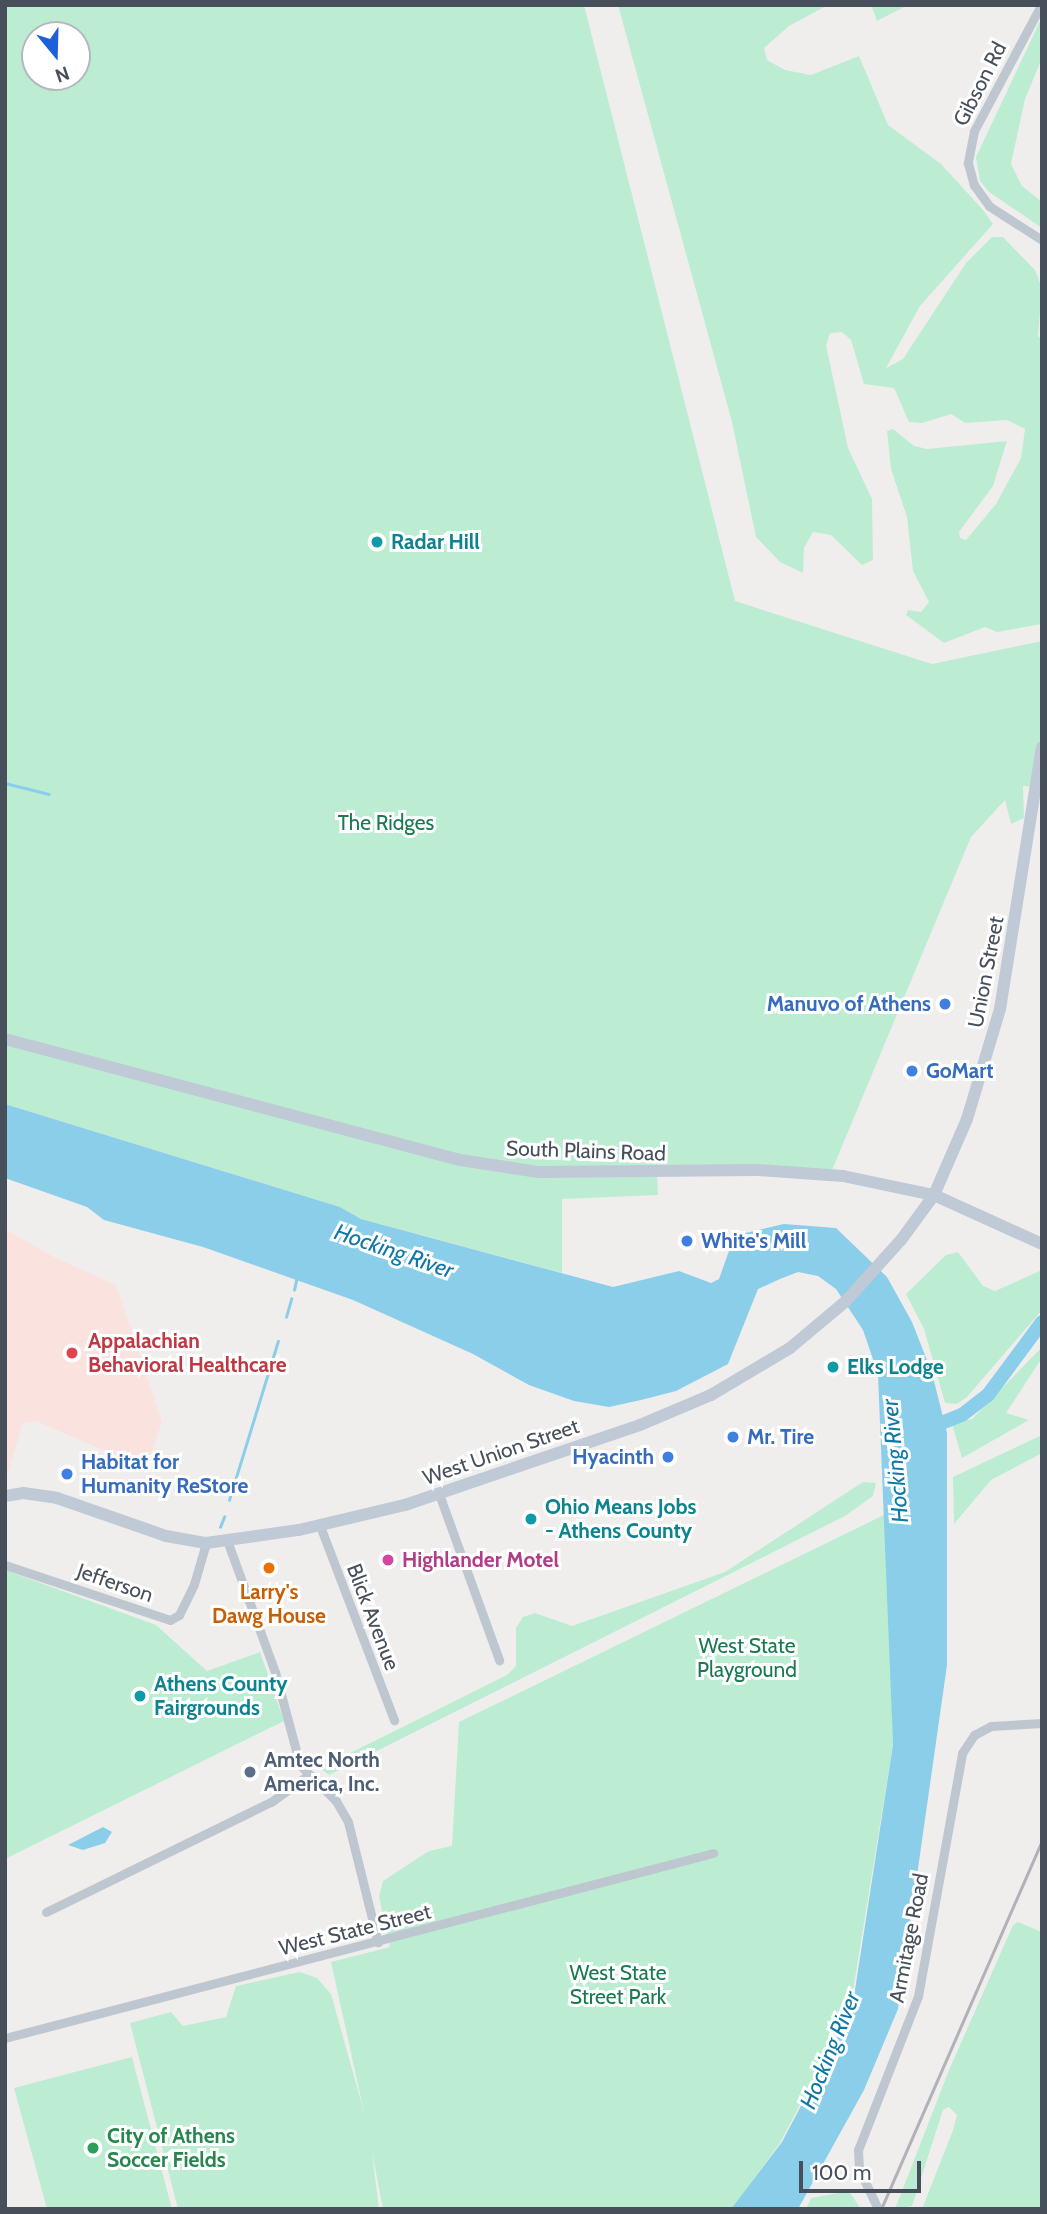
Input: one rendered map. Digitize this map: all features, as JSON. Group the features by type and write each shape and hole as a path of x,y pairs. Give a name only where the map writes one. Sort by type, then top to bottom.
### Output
{"main road":[{"name":"Union Street","path":"934,1195 980,1088 998,1019 1042,747"},
{"name":"South Plains Road","path":"5,1039 415,1149 510,1169 600,1174 803,1172 934,1195 1042,1244"},
{"name":"West Union Street","path":"5,1496 23,1493 57,1498 166,1536 206,1544 228,1543 320,1526 439,1494 690,1405 753,1372 827,1318 901,1240 934,1195"}],"street":[{"name":"Gibson Rd","path":"1041,5 971,142 969,172 984,200 1001,216 1042,240"},
{"path":"439,1494 499,1660"},
{"name":"Blick Avenue","path":"320,1526 394,1720"},
{"path":"228,1543 307,1776 336,1801 348,1822 378,1942"},
{"name":"Jefferson","path":"5,1565 170,1620 179,1615 194,1584 206,1544"},
{"name":"Armitage Road","path":"878,2209 859,2169 858,2150 918,1996 962,1753 974,1735 991,1726 1042,1723"},
{"path":"46,1912 271,1802 307,1776"},
{"name":"West State Street","path":"5,2038 713,1853"}],"shaded area":[{"name":"Appalachian Behavioral Healthcare","path":"5,1229 54,1257 116,1285 162,1422 151,1454 137,1465 36,1421 23,1423 5,1482"}],"green space":[{"name":"The Ridges","path":"5,5 584,5 735,601 932,664 1042,641 1042,747 1036,787 1023,786 1024,818 1011,824 1005,800 971,837 830,1175 657,1175 658,1195 562,1199 562,1273 361,1219 340,1207 5,1104"},
{"path":"618,5 828,5 789,26 764,48 767,60 785,70 811,75 859,56 888,125 941,164 984,211 993,224 920,306 886,368 903,359 966,263 992,237 1003,237 1035,270 1042,288 1038,336 1042,340 1042,624 997,632 985,627 944,643 906,615 908,610 921,612 929,602 913,571 907,517 891,469 887,431 893,429 914,446 927,449 1007,441 993,486 959,532 960,538 966,540 996,504 1021,458 1025,429 1007,420 965,423 951,414 922,423 909,422 894,388 864,384 851,340 842,332 830,333 826,345 848,448 872,499 873,560 862,565 831,535 813,532 804,548 803,573 780,562 756,537 732,422"},
{"path":"871,5 908,5 877,21"},
{"path":"1042,17 1042,58 1025,99 1011,164 1022,186 1042,202 1042,228 989,192 980,181 976,157"},
{"path":"958,1252 983,1286 995,1291 1042,1270 1042,1310 967,1397 957,1404 945,1403 924,1329 906,1294 946,1255"},
{"path":"1042,1347 1042,1358 1006,1413 1029,1420 962,1458 952,1424 972,1419"},
{"path":"1042,1435 1042,1453 991,1480 954,1524 953,1477"},
{"path":"863,1482 876,1483 873,1496 845,1516 329,1775 320,1768 507,1675 516,1666 516,1628 523,1617 535,1613 572,1626 725,1572"},
{"name":"West State Street Park","path":"886,1514 893,1745 850,2009 780,2143 732,2209 383,2209 372,2152 379,2209 178,2209 130,2023 171,2012 183,2026 226,2017 236,1986 300,1972 317,1978 331,1994 364,2112 331,1962 390,1947 379,1897 383,1881 429,1851 452,1846 459,1722"},
{"name":"Athens County Fairgrounds","path":"5,1570 156,1625 207,1671 260,1652 284,1721 5,1859"},
{"path":"1018,1922 1042,1932 1042,2209 922,2209 957,2115 949,2107 943,2110 912,2206 895,2209 949,2070 1013,1925"},
{"name":"City of Athens Soccer Fields","path":"132,2057 172,2209 47,2209 14,2088"},
{"path":"849,2191 861,2209 806,2209 811,2198"}],"water":[{"name":"Hocking River","path":"5,1104 340,1207 361,1219 613,1287 679,1271 711,1283 719,1279 730,1248 741,1234 784,1224 836,1228 887,1277 912,1322 932,1373 947,1433 947,1665 898,2009 864,2090 798,2209 731,2209 782,2142 852,2009 893,1745 878,1374 863,1330 836,1289 818,1276 798,1272 780,1279 758,1289 728,1364 676,1391 641,1400 609,1407 574,1401 529,1385 473,1354 353,1300 203,1247 104,1220 87,1207 5,1178"},
{"path":"103,1827 112,1832 105,1843 83,1850 68,1845"}],"waterway":[{"path":"5,783 49,794"},
{"path":"294,1290 297,1276"},
{"path":"286,1317 291,1299"},
{"path":"929,1428 962,1415 988,1395 1042,1322"},
{"path":"229,1500 278,1341"},
{"path":"220,1527 224,1517"}],"railway":[{"path":"881,2209 1042,1840"}],"place":[{"name":"Radar Hill","path":"377,542"},
{"name":"Manuvo of Athens","path":"945,1004"},
{"name":"GoMart","path":"912,1071"},
{"name":"White's Mill","path":"687,1241"},
{"name":"Appalachian Behavioral Healthcare","path":"72,1353"},
{"name":"Elks Lodge","path":"833,1367"},
{"name":"Mr. Tire","path":"733,1437"},
{"name":"Hyacinth","path":"668,1457"},
{"name":"Habitat for Humanity ReStore","path":"67,1474"},
{"name":"Ohio Means Jobs - Athens County","path":"531,1519"},
{"name":"Highlander Motel","path":"388,1560"},
{"name":"Larry's Dawg House","path":"269,1568"},
{"name":"Athens County Fairgrounds","path":"140,1696"},
{"name":"Amtec North America, Inc.","path":"250,1772"},
{"name":"City of Athens Soccer Fields","path":"93,2148"}],"park label":[{"name":"West State Playground","path":"747,1658"}]}
